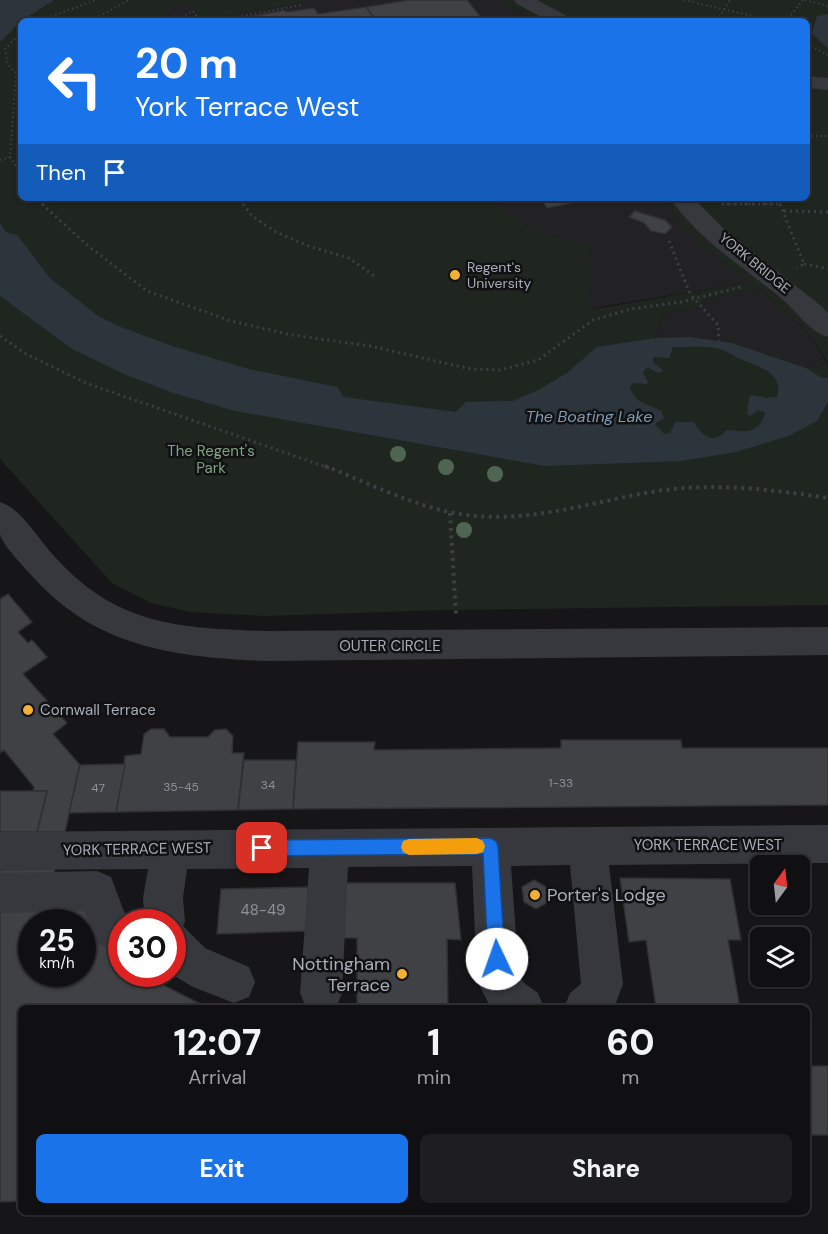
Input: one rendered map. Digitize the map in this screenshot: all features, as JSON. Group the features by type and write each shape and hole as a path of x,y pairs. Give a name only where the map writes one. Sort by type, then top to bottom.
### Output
{"street":[{"path":"523,0 557,18"},
{"path":"810,82 828,84"},
{"name":"YORK BRIDGE","path":"684,201 738,250 786,287 828,328"},
{"name":"OUTER CIRCLE","path":"0,514 69,593 110,619 155,637 206,644 311,647 828,641"},
{"name":"YORK TERRACE WEST","path":"0,851 828,844"},
{"path":"490,846 498,981 509,998 519,1005"},
{"path":"588,846 602,984 597,999 589,1005"},
{"path":"321,993 330,847"},
{"path":"164,909 163,898 170,849"},
{"path":"0,893 98,891 108,920"},
{"path":"186,958 203,971 234,982"}],"path":[{"path":"46,18 96,0"},
{"path":"97,18 129,0"},
{"path":"684,0 761,18"},
{"path":"719,18 730,0"},
{"path":"783,18 789,16 804,0 828,6"},
{"path":"232,18 302,5"},
{"path":"179,18 193,11 198,18"},
{"path":"18,35 11,41 4,54 8,65 16,73 10,157 18,169"},
{"path":"810,46 828,55"},
{"path":"810,136 828,136"},
{"path":"0,160 10,157"},
{"path":"41,201 87,245 147,291 231,321 292,334 370,346 471,369 500,370 538,360 593,320 631,309 681,302 745,287"},
{"path":"241,201 252,216 276,232 311,247 349,258 377,278"},
{"path":"780,201 804,264"},
{"path":"716,204 781,204"},
{"path":"784,211 828,212"},
{"path":"669,241 690,294 718,325 719,341"},
{"path":"789,272 804,264 828,269"},
{"path":"0,336 10,344 62,372 225,429 450,513 494,517 566,508 654,492 724,486 773,489 828,498"},
{"path":"450,513 456,610"}],"shaded area":[{"path":"185,0 501,0 531,18 145,18"},
{"name":"Regent's University","path":"73,201 665,201 682,225 706,249 751,282 605,306 482,340"},
{"path":"760,288 811,336 828,365 806,368 732,343 655,338 664,314 700,306 705,299"}],"green space":[{"name":"The Regent's Park","path":"0,0 197,0 180,5 159,18 18,18 18,201 496,201 531,230 587,246 590,276 587,289 589,310 750,282 706,249 682,225 665,201 810,201 810,18 531,18 501,0 828,0 828,363 811,336 760,288 705,299 700,306 664,314 655,338 690,337 732,343 806,368 828,365 828,605 443,610 265,616 190,612 151,603 112,583 0,459"},
{"path":"208,0 300,0 302,2 218,18 200,18 191,3"}],"water":[{"path":"0,0 54,0 26,18 18,18 18,24 0,42"},
{"path":"828,14 828,49 812,33 817,16"},
{"name":"The Boating Lake","path":"0,223 6,232 17,235 50,278 98,316 169,345 249,369 337,387 344,397 456,412 466,402 513,401 538,390 567,373 597,347 655,338 690,337 732,343 806,368 822,378 828,378 828,402 817,421 788,436 736,452 681,461 545,466 235,411 173,393 124,374 72,349 0,296","holes":["673,347 704,347 722,350 774,376 777,382 777,397 766,398 751,395 749,398 747,413 750,416 758,410 765,412 759,425 748,431 728,430 712,438 702,432 694,422 675,422 670,433 664,434 655,424 664,418 661,411 638,400 630,386 634,383 647,384 643,373 647,367 658,373 664,371 653,362 653,357 669,358"]}],"building":[{"path":"409,0 467,0 482,18 374,18 366,7"},
{"path":"366,7 374,18 241,18 285,10 286,12 314,8 318,14"},
{"path":"542,201 583,201 547,208"},
{"path":"635,211 665,220 672,227 665,234 651,231 644,223 629,217"},
{"name":"Cornwall Terrace","path":"8,594 32,622 18,632 28,643 32,640 47,657 23,674 67,723 53,734 80,765 65,832 37,832 47,791 33,791 34,787 4,750 0,753 0,599"},
{"path":"151,729 164,729 170,737 208,737 215,730 226,729 233,736 232,753 244,753 238,810 116,812 125,756 141,754 144,734"},
{"path":"561,740 681,740 682,748 828,748 828,805 293,809 298,742 375,742 374,750 561,748"},
{"path":"244,760 296,760 293,809 238,810"},
{"path":"125,764 116,812 69,813 80,765"},
{"path":"0,791 47,791 37,832 0,832"},
{"path":"55,869 53,881 0,881 0,870"},
{"path":"620,878 730,879 741,940 728,940 739,1005 656,1005 646,940 629,942"},
{"name":"Porter's Lodge","path":"534,880 546,887 548,902 536,909 524,902 522,887"},
{"name":"Nottingham Terrace","path":"345,883 455,883 461,940 447,939 448,1005 357,1005 357,938 343,938"},
{"path":"308,887 306,931 217,934 221,889"},
{"path":"0,905 91,905 92,909 18,909 18,987 96,987 96,920 105,946 108,948 108,987 167,987 202,1005 18,1005 18,1201 0,1202"},
{"path":"810,1066 828,1066 828,1135 810,1135"}],"slow traffic":[{"path":"409,847 477,846"}],"place":[{"name":"Regent's University","path":"455,275"},
{"name":"Cornwall Terrace","path":"28,710"},
{"name":"Porter's Lodge","path":"535,895"},
{"name":"Nottingham Terrace","path":"402,974"}],"route":[{"path":"262,848 490,846 497,959"}]}
